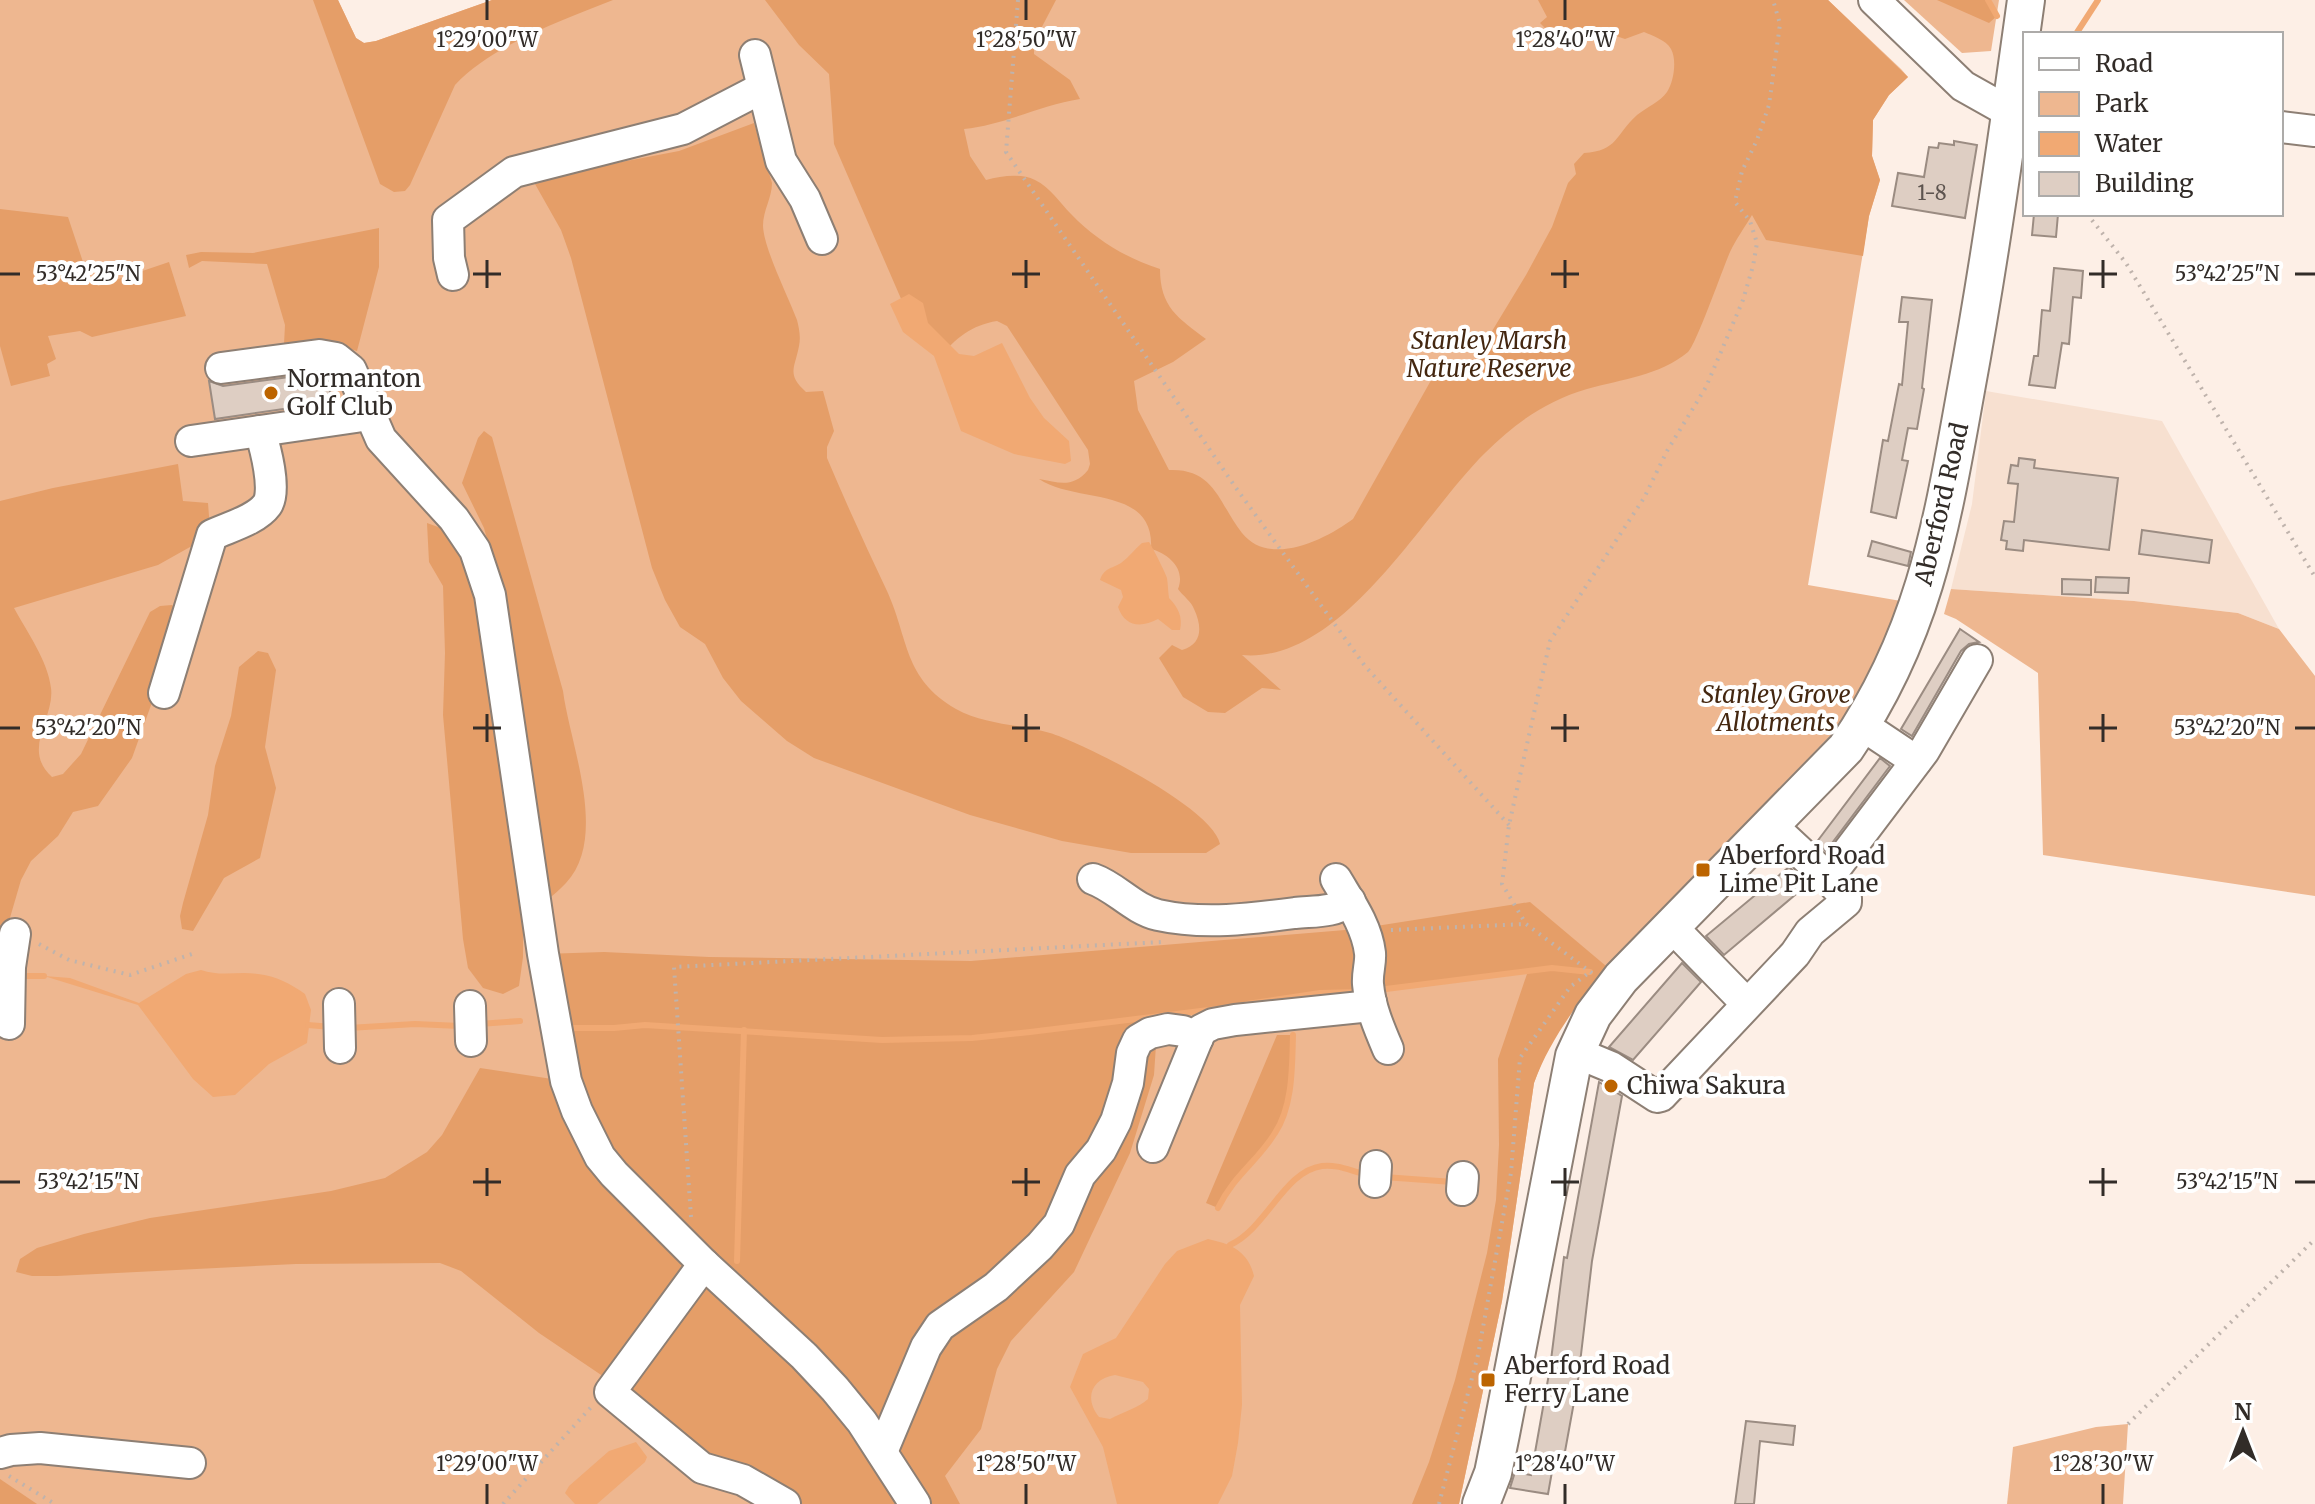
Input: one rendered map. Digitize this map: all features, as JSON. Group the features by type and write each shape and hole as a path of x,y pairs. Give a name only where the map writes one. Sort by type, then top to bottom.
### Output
{"main road":[{"name":"Aberford Road","path":"2024,32 2026,0"},
{"name":"Aberford Road","path":"1481,1504 1499,1447 1574,1056 1593,1015 1621,978 1846,748 1897,661 1942,525 2018,112 2023,42"}],"street":[{"path":"1874,0 1963,86 2018,112"},
{"path":"755,55 781,161 805,199 822,239"},
{"path":"453,275 448,220 514,172 683,129 762,88"},
{"path":"2283,127 2315,131"},
{"path":"221,368 319,355 336,358 351,370 381,439 454,519 475,550 490,595 543,954 566,1081 577,1111 600,1157 614,1174 835,1389 882,1452 915,1504"},
{"path":"191,441 356,417"},
{"path":"164,693 212,535 257,514 268,505 272,495 260,431"},
{"path":"1828,878 1916,761 1977,660"},
{"path":"1862,725 1916,761"},
{"path":"1587,1057 1620,1073 1657,1097 1661,1096 1795,954 1810,932 1846,902 1828,878 1771,825"},
{"path":"1093,879 1141,909 1157,915 1215,920 1273,917 1340,908 1343,890 1364,932 1370,954 1369,993 1388,1049"},
{"path":"1671,926 1747,1004"},
{"path":"9,1024 10,978 26,938"},
{"path":"1153,1147 1201,1030 1213,1024 1361,1007 1369,993"},
{"path":"882,1452 926,1347 940,1326 996,1287 1059,1224 1080,1175 1101,1150 1116,1121 1138,1040 1150,1033 1168,1029 1198,1038"},
{"path":"699,1258 610,1392 702,1468 743,1480 785,1504"},
{"path":"0,1453 40,1448 190,1463"}],"path":[{"path":"1018,0 1006,152 1236,488 1365,666 1509,825"},
{"path":"1439,1504 1481,1340 1511,1173 1520,1058 1570,987 1590,972 1526,924 1502,884 1509,825 1550,641 1644,498 1667,451 1706,387 1743,300 1757,243 1750,221 1735,202 1742,171 1769,105 1780,24 1773,0"},
{"path":"2089,216 2126,263 2315,577"},
{"path":"1364,932 1526,924"},
{"path":"26,938 69,960 130,975 195,953"},
{"path":"699,1258 674,967 1176,941"},
{"path":"2128,1424 2315,1239"},
{"path":"503,1504 598,1399"},
{"path":"0,1471 55,1504"}],"shaded area":[{"path":"1986,391 2162,421 2279,629 2238,613 2134,601 1951,589 1972,504"}],"green space":[{"name":"Normanton Golf Club","path":"0,0 338,0 356,38 364,43 492,0 1828,0 1901,69 1908,77 1889,95 1873,120 1872,156 1880,180 1869,216 1808,585 1901,601 1870,678 1836,730 1606,966 1567,1017 1545,1054 1534,1083 1502,1301 1459,1504 0,1504"},
{"path":"313,0 338,0 356,38 364,43 492,0 613,0 529,35 470,71 455,85 410,185 405,191 394,192 380,184"},
{"name":"Stanley Marsh Nature Reserve","path":"765,0 1056,0 1034,42 1034,54 1070,80 1080,99 964,129 970,156 986,180 1017,176 1040,183 1101,240 1123,254 1160,269 1163,293 1172,310 1206,339 1173,362 1134,381 1138,410 1169,470 1184,471 1206,481 1242,533 1254,543 1267,548 1298,547 1328,535 1353,519 1434,375 1463,379 1552,227 1568,183 1576,174 1574,164 1584,153 1610,145 1637,115 1667,92 1674,59 1671,49 1663,41 1644,32 1625,39 1601,31 1581,29 1562,29 1550,33 1540,23 1547,17 1538,0 1828,0 1908,77 1889,95 1873,120 1872,156 1880,180 1869,216 1863,256 1766,240 1752,215 1730,252 1688,352 1653,372 1558,400 1508,432 1485,453 1407,547 1346,611 1313,636 1279,651 1242,655 1281,690 1262,688 1225,713 1208,712 1183,697 1159,658 1172,645 1182,650 1189,647 1199,634 1193,606 1178,589 1178,569 1170,559 1151,549 1149,529 1140,515 1127,505 1054,487 1039,479 1066,483 1077,480 1088,470 1088,450 1007,326 997,321 972,329 940,358 918,338 834,144 829,74 799,45"},
{"path":"1904,0 1999,0 1991,51 1962,53"},
{"path":"1937,0 1988,0 1997,16 1989,23"},
{"path":"754,123 772,183 763,220 764,236 799,329 800,343 794,375 806,392 823,391 834,431 827,447 827,458 887,591 917,671 939,697 956,709 978,718 1067,739 1146,779 1195,813 1212,829 1220,844 1206,853 1131,853 1062,841 970,815 814,758 787,741 741,701 723,678 705,644 680,627 652,568 571,258 561,230 535,184 569,172 679,151"},
{"path":"0,209 68,217 88,277 98,286 169,262 186,316 92,337 80,331 48,336 56,359 47,364 50,376 11,386 0,346"},
{"path":"379,228 379,267 357,351 318,340 284,344 285,325 267,264 202,261 189,268 186,255 201,252 253,253"},
{"path":"484,431 492,437 563,691 586,816 585,841 579,864 561,888 523,918 519,986 503,994 483,988 468,968 463,939 443,715 443,586 429,562 427,523 449,531 493,561 484,528 462,483 478,438"},
{"path":"178,464 183,501 208,503 210,529 206,538 158,565 14,608 49,678 51,699 41,733 39,756 52,777 63,774 81,754 150,612 160,606 172,605 179,612 164,669 132,758 98,806 73,812 58,836 31,861 21,880 0,952 0,501"},
{"path":"1951,589 2134,601 2238,613 2279,629 2315,676 2315,896 2043,855 2038,673 1944,614"},
{"path":"258,651 268,653 276,670 265,747 276,788 260,858 224,878 193,931 182,929 180,916 208,815 215,766 231,716 239,667"},
{"path":"1530,902 1606,966 1556,1037 1534,1083 1502,1301 1459,1504 1412,1504 1455,1380 1487,1253 1496,1200 1498,1059 1528,971 1355,993 1320,993 1158,1015 1154,1075 1130,1153 1074,1272 1011,1341 997,1369 981,1429 945,1476 960,1504 794,1504 716,1463 616,1385 539,1333 461,1271 440,1263 296,1264 57,1276 32,1276 16,1272 20,1259 37,1248 84,1234 150,1218 331,1191 385,1178 427,1152 442,1135 480,1068 565,1081 543,954 604,952 709,957 971,961 1357,929"},
{"path":"1277,1035 1293,1035 1285,1111 1268,1143 1231,1186 1218,1208 1206,1203"},
{"path":"2128,1424 2123,1504 2007,1504 2013,1447 2096,1427"},
{"path":"0,1479 37,1504 0,1504"}],"water":[{"path":"909,294 923,303 928,323 959,354 974,356 1002,343 1030,398 1044,418 1069,441 1071,461 1065,464 1014,454 961,431 934,356 903,332 890,304"},
{"path":"1149,542 1167,578 1169,598 1180,617 1180,630 1172,630 1158,619 1146,624 1129,622 1118,607 1123,597 1121,590 1100,580 1106,571 1121,563 1142,543"},
{"path":"201,970 258,974 277,979 305,994 311,1010 307,1043 269,1064 235,1095 213,1097 193,1079 138,1005 44,976 70,978 139,1003 186,974"},
{"path":"1208,1239 1224,1243 1248,1260 1254,1276 1240,1305 1242,1405 1232,1476 1218,1504 1117,1504 1103,1447 1070,1387 1083,1354 1116,1338 1177,1251","holes":["1115,1375 1143,1382 1149,1389 1148,1399 1135,1407 1110,1419 1099,1417 1094,1410 1092,1390 1100,1381"]},
{"path":"636,1442 647,1457 645,1462 597,1504 575,1504 565,1493 609,1451"}],"building":[{"path":"1954,141 1977,145 1965,218 1892,206 1898,173 1924,177 1929,147 1938,148 1939,143 1954,145"},
{"path":"2034,216 2058,216 2056,237 2032,235"},
{"path":"2054,268 2083,271 2081,298 2073,297 2069,344 2062,343 2055,388 2029,385 2034,356 2038,356 2042,310 2050,311"},
{"path":"1902,297 1932,300 1924,389 1917,429 1908,428 1902,460 1908,461 1896,518 1871,512 1883,440 1888,441 1899,384 1902,385 1908,322 1899,322"},
{"path":"319,373 327,375 332,402 215,419 209,381 223,386"},
{"path":"2019,458 2035,460 2034,468 2118,478 2109,550 2024,540 2023,551 2006,549 2007,541 2001,540 2004,521 2014,522 2018,484 2008,483 2011,465 2018,466"},
{"path":"2142,530 2212,540 2209,563 2139,554"},
{"path":"1872,541 1911,552 1908,566 1868,556"},
{"path":"2096,577 2129,578 2128,593 2095,592"},
{"path":"2062,579 2091,580 2091,595 2062,594"},
{"path":"1960,629 1979,642 1969,644 1961,651 1912,736 1901,729"},
{"path":"1880,758 1890,766 1826,851 1816,843"},
{"path":"1789,867 1808,884 1724,955 1706,936"},
{"path":"1682,963 1701,982 1633,1060 1609,1047"},
{"path":"1599,1082 1622,1096 1592,1261 1578,1380 1562,1468 1553,1466 1548,1494 1510,1488 1515,1472 1531,1475 1550,1368 1564,1257 1567,1258"},
{"path":"1746,1421 1795,1426 1793,1445 1760,1441 1754,1504 1735,1504"}],"waterway":[{"path":"1988,0 1997,16"},
{"path":"2077,32 2098,0"},
{"path":"1378,990 1552,968 1590,972"},
{"path":"20,976 44,976"},
{"path":"1247,1004 1320,993 1359,992"},
{"path":"567,1028 645,1025 882,1040 972,1038 1217,1009"},
{"path":"479,1024 520,1021"},
{"path":"348,1028 415,1024 460,1026"},
{"path":"308,1025 332,1027"},
{"path":"737,1261 744,1030"},
{"path":"1218,1208 1231,1186 1268,1143 1281,1122 1290,1086 1293,1035"},
{"path":"1230,1245 1255,1226 1286,1189 1309,1170 1333,1166 1365,1174"},
{"path":"1384,1177 1453,1182"}],"place":[{"name":"Normanton Golf Club","path":"271,393"},
{"name":"Aberford Road Lime Pit Lane","path":"1703,870"},
{"name":"Chiwa Sakura","path":"1611,1086"},
{"name":"Aberford Road Ferry Lane","path":"1488,1380"}],"park label":[{"name":"Stanley Grove Allotments","path":"1776,709"}]}
